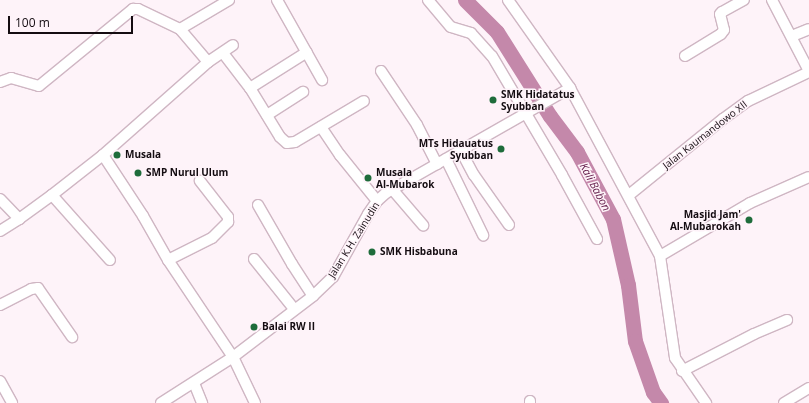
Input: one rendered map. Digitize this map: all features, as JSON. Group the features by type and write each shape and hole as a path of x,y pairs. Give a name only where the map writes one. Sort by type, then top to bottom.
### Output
{"street":[{"path":"180,29 229,0"},
{"path":"277,0 322,80"},
{"path":"428,0 451,26 471,33 492,56 598,240"},
{"path":"508,0 569,89 660,256 675,358 682,371 706,403"},
{"path":"685,56 721,34 724,30 720,14 744,0"},
{"path":"772,0 792,36 809,72"},
{"path":"0,82 11,78 39,86 133,9 138,9 180,29 208,62"},
{"path":"792,36 809,29"},
{"path":"0,231 52,195 103,155 208,62 233,45"},
{"path":"250,88 307,52"},
{"path":"223,53 250,88 280,137 287,143 295,142 364,101"},
{"path":"381,71 417,125 437,164"},
{"name":"Jalan Kaumandowo XII","path":"628,195 722,119 748,101 809,72"},
{"name":"Jalan K.H. Zainudin","path":"161,403 177,399 194,383 233,357 313,296 333,277 377,201 392,188 461,151 569,89"},
{"path":"267,115 303,92"},
{"path":"321,127 340,155 377,201"},
{"path":"461,151 474,175 509,225"},
{"path":"103,155 143,216 168,260 233,357 255,403"},
{"path":"446,159 483,235"},
{"path":"660,256 750,203 809,177"},
{"path":"168,260 212,238 228,222 228,217 200,181"},
{"path":"392,188 423,226"},
{"path":"52,195 110,260"},
{"path":"0,199 19,219"},
{"path":"258,205 292,264 313,296"},
{"path":"254,259 294,309"},
{"path":"0,305 31,288 38,288 72,336"},
{"path":"682,371 754,334 787,320"},
{"path":"0,381 12,403"},
{"path":"194,383 202,403"},
{"path":"784,403 809,388"}],"waterway":[{"name":"Kali Babon","path":"465,0 497,32 550,116 577,152 613,219 628,285 635,341 653,392 661,403"}],"place":[{"name":"SMK Hidatatus Syubban","path":"493,100"},
{"name":"MTs Hidauatus Syubban","path":"501,149"},
{"name":"Musala","path":"117,155"},
{"name":"SMP Nurul Ulum","path":"138,173"},
{"name":"Musala Al-Mubarok","path":"368,178"},
{"name":"Masjid Jam' Al-Mubarokah","path":"749,220"},
{"name":"SMK Hisbabuna","path":"372,252"},
{"name":"Balai RW II","path":"254,327"}]}
